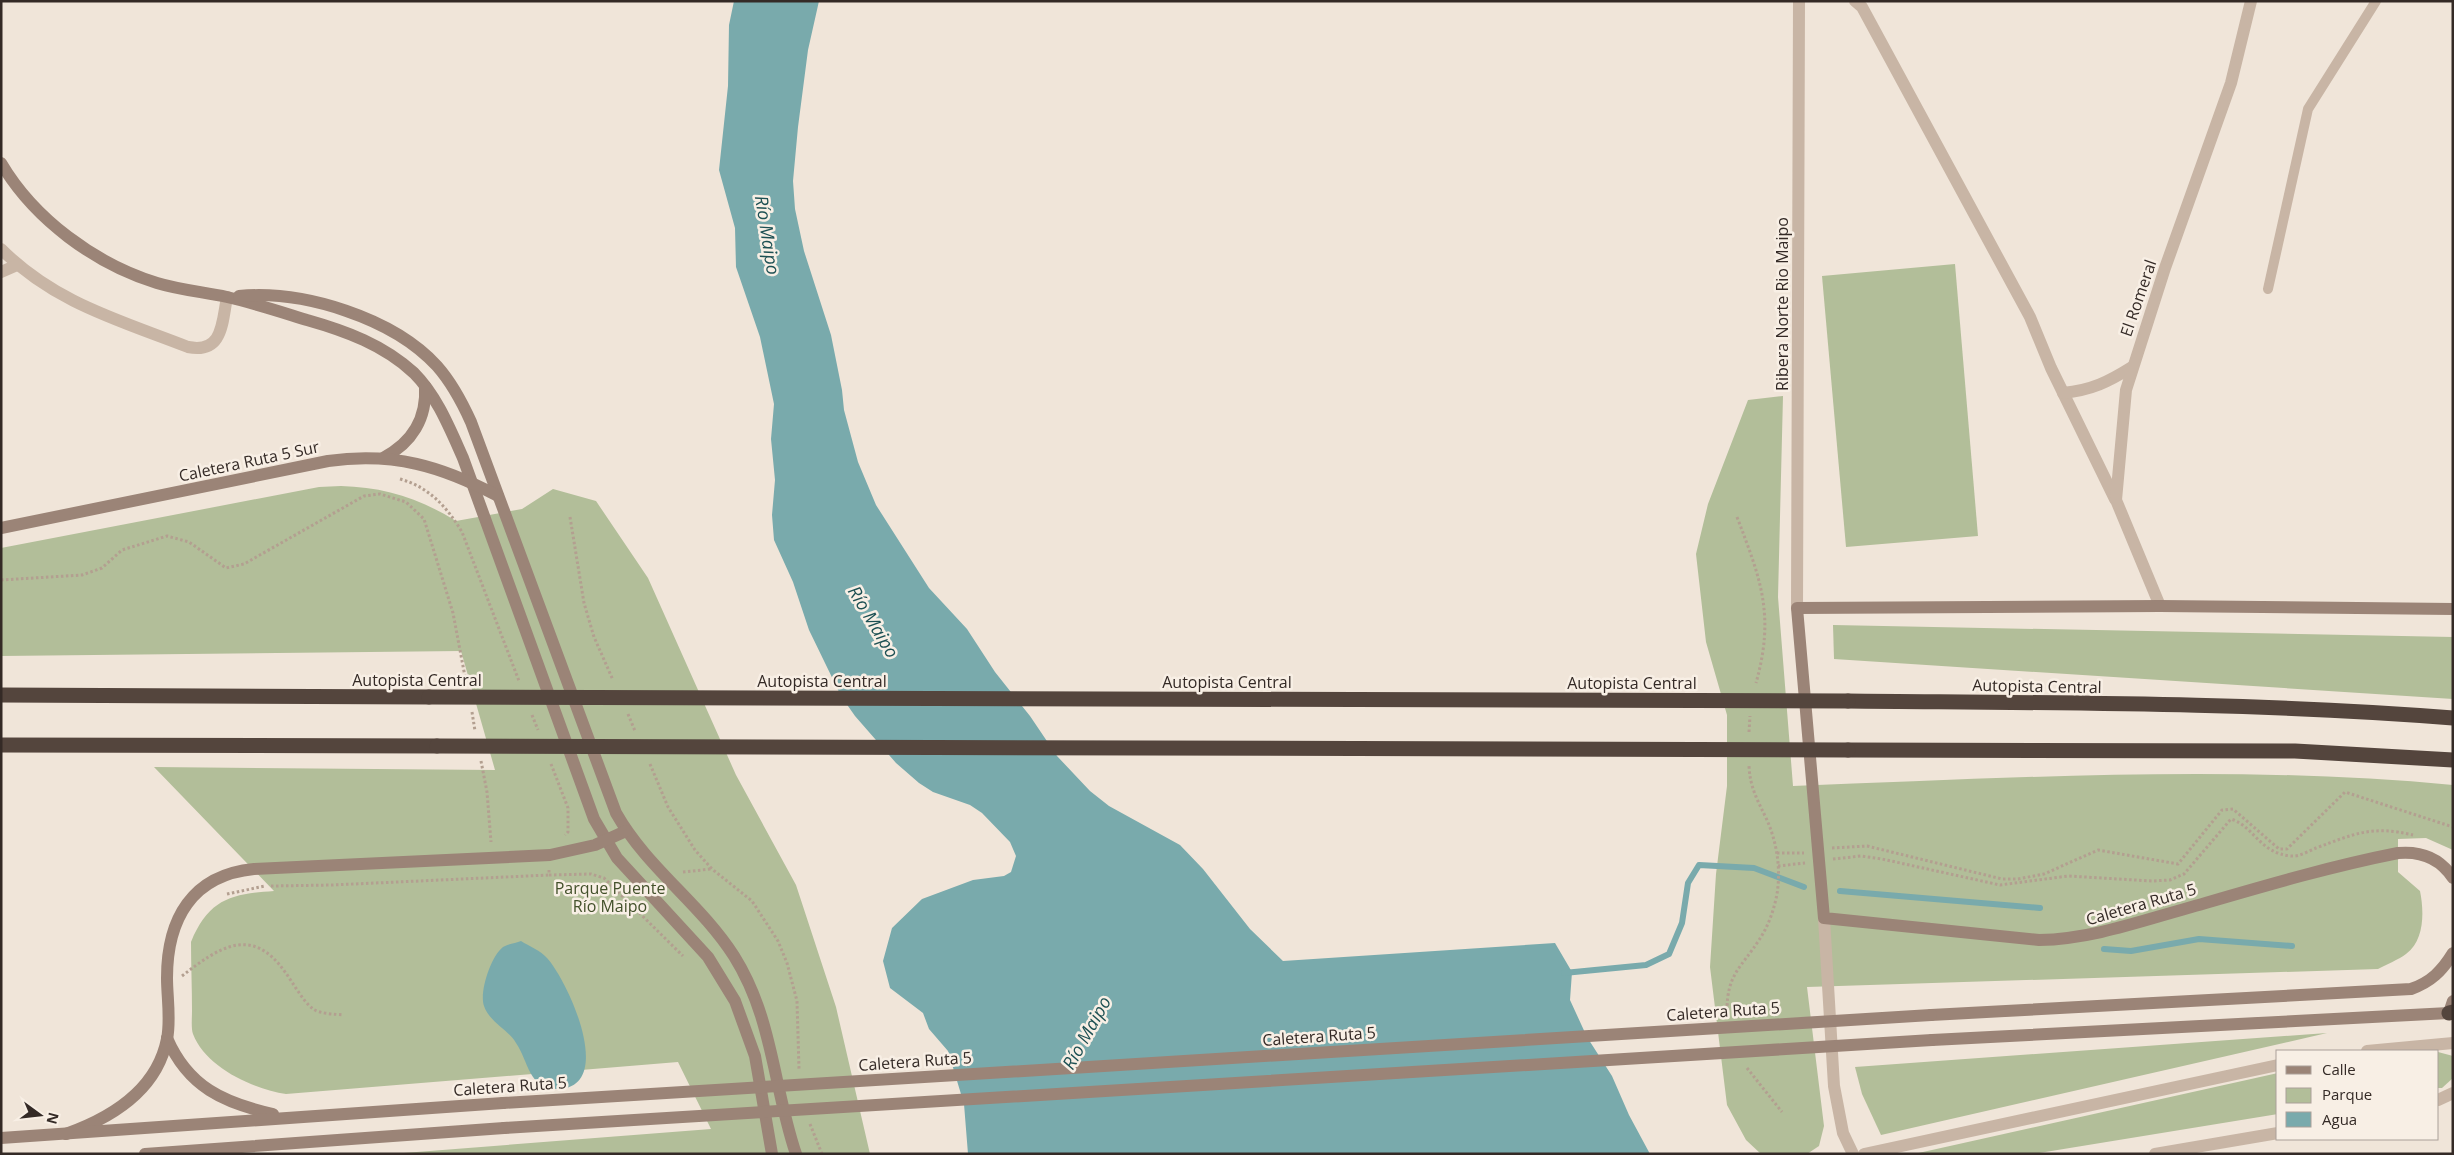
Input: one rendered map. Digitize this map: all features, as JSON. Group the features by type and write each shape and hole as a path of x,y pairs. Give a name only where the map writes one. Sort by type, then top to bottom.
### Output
{"highway":[{"name":"Autopista Central","path":"1,695 1848,701 2317,709 2453,718"},
{"path":"1,745 2295,751 2453,760"}],"main road":[{"path":"1,163 35,207 94,254 116,266 157,283 227,297 337,328 358,337 394,357 425,386 452,434 585,796 606,841 630,874 708,957 735,1001 755,1056 772,1154"},
{"path":"227,297 266,296 316,303 379,324 409,342 437,366 461,400 607,792 626,831 662,874 719,936 746,978 768,1033 781,1103 796,1154"},
{"path":"383,458 403,445 417,427 425,407 425,386"},
{"name":"Caletera Ruta 5 Sur","path":"1,528 328,461 365,457 425,464 470,481 498,496"},
{"path":"1824,918 1797,608 2160,606 2453,609"},
{"path":"66,1134 111,1114 139,1092 156,1067 167,1038 167,954 179,916 196,893 207,884 229,874 254,869 568,853 606,841 626,831"},
{"name":"Caletera Ruta 5","path":"1824,918 2039,940 2069,939 2107,931 2324,869 2398,853 2410,852 2435,860 2453,878"},
{"name":"Caletera Ruta 5","path":"1,1138 503,1103 1931,1015 2411,989 2427,984 2438,974 2453,953"},
{"path":"145,1154 257,1144 504,1128 2452,1009"},
{"path":"167,1038 180,1062 201,1086 246,1107 294,1117"},
{"path":"238,1154 257,1144"}],"street":[{"name":"Ribera Norte Rio Maipo","path":"1797,608 1798,1"},
{"path":"1855,1 1862,7 2030,317 2064,394 2116,500"},
{"name":"El Romeral","path":"2160,606 2116,500 2126,390 2132,367 2228,92 2251,1"},
{"path":"1,249 17,265 55,293 76,304 195,348 209,346 220,335 227,297"},
{"path":"1,272 17,265"},
{"path":"2064,394 2089,390 2112,380 2132,367"},
{"path":"1824,918 1834,1086 1843,1133 1853,1154"},
{"path":"2378,1050 2453,1043"},
{"path":"1864,1154 2276,1065"},
{"path":"2439,1100 2453,1093"},
{"path":"2155,1154 2276,1133"}],"lane":[{"path":"2268,290 2308,109 2376,1"}],"path":[{"path":"1,580 82,575 102,568 122,550 167,536 189,542 226,568 244,564 364,496 380,494 406,502 424,520 453,613 467,688"},
{"path":"570,517 584,603 594,637 616,686"},
{"path":"471,707 476,735"},
{"path":"626,710 638,738"},
{"path":"480,754 487,792 492,858"},
{"path":"646,756 676,822 695,850 712,869 752,901 778,941 787,963 797,1001 800,1073"},
{"path":"1727,1018 1728,997 1733,978 1739,965 1760,940 1773,910 1778,884 1778,868 1819,857 1835,847 1867,846 2002,879 2018,879 2044,874 2098,850 2178,864 2222,810 2233,809 2279,849 2287,849 2345,792 2453,827"},
{"path":"1777,853 1819,857 1860,856 2000,885 2068,876 2152,881 2170,880 2184,874 2231,819 2240,822 2258,842 2275,853 2293,857 2370,830 2390,830 2416,836"},
{"path":"662,874 712,869"},
{"path":"224,895 264,886 332,886 549,874"},
{"path":"167,978 182,976 209,955 234,945 260,947 276,959 315,1010 343,1015"},
{"path":"180,967 182,976"},
{"path":"1746,1066 1782,1112"},
{"path":"809,1121 822,1154"}],"green space":[{"path":"1955,264 1978,536 1846,547 1822,276"},
{"path":"1783,396 1778,597 1793,786 2040,777 2206,774 2288,775 2453,785 2453,850 2426,838 2398,839 2398,872 2420,891 2422,925 2417,941 2412,948 2403,956 2378,969 1807,987 1824,1126 1819,1146 1807,1154 1761,1154 1746,1140 1727,1105 1710,967 1716,874 1727,786 1727,715 1706,642 1696,554 1708,504 1748,400"},
{"name":"Parque Puente Río Maipo","path":"341,486 386,491 400,495 428,506 456,521 522,509 553,489 596,501 648,578 736,775 796,885 836,1007 870,1154 391,1154 711,1129 678,1062 286,1094 260,1087 232,1075 220,1067 199,1046 192,1029 191,942 206,916 223,902 245,894 274,891 154,767 495,770 461,651 1,656 1,548 319,487"},
{"path":"1833,625 2453,637 2453,699 1834,659"},
{"path":"2327,1033 1881,1135 1862,1094 1855,1067"},
{"path":"2439,1052 2453,1056 2453,1078 2442,1088 2439,1088"},
{"path":"2276,1073 2276,1114 2033,1154 1914,1154"}],"water":[{"name":"Río Maipo","path":"734,1 819,1 808,50 798,127 793,181 795,209 804,251 831,335 844,410 858,462 876,505 929,588 967,629 995,672 1030,716 1057,756 1090,791 1109,806 1180,845 1203,869 1250,929 1283,961 1555,943 1572,972 1570,1000 1587,1037 1612,1076 1629,1115 1650,1154 968,1154 964,1104 948,1051 929,1029 923,1013 890,988 883,961 892,928 922,899 973,880 1004,876 1011,872 1016,856 1010,842 982,813 970,805 933,792 919,783 896,763 855,716 841,696 809,630 793,582 774,540 772,515 775,480 771,439 774,404 760,337 736,267 735,228 719,170 728,86 729,25"},
{"path":"521,941 544,955 556,970 575,1009 582,1031 586,1052 584,1070 576,1083 559,1089 541,1085 536,1080 531,1074 513,1038 490,1017 484,1006 483,992 494,958 503,947"}],"waterway":[{"path":"1564,973 1646,965 1669,954 1682,923 1688,883 1699,865 1754,868 1804,887"},
{"path":"1840,891 2040,908"},
{"path":"2104,949 2131,951 2199,939 2292,946"}]}
